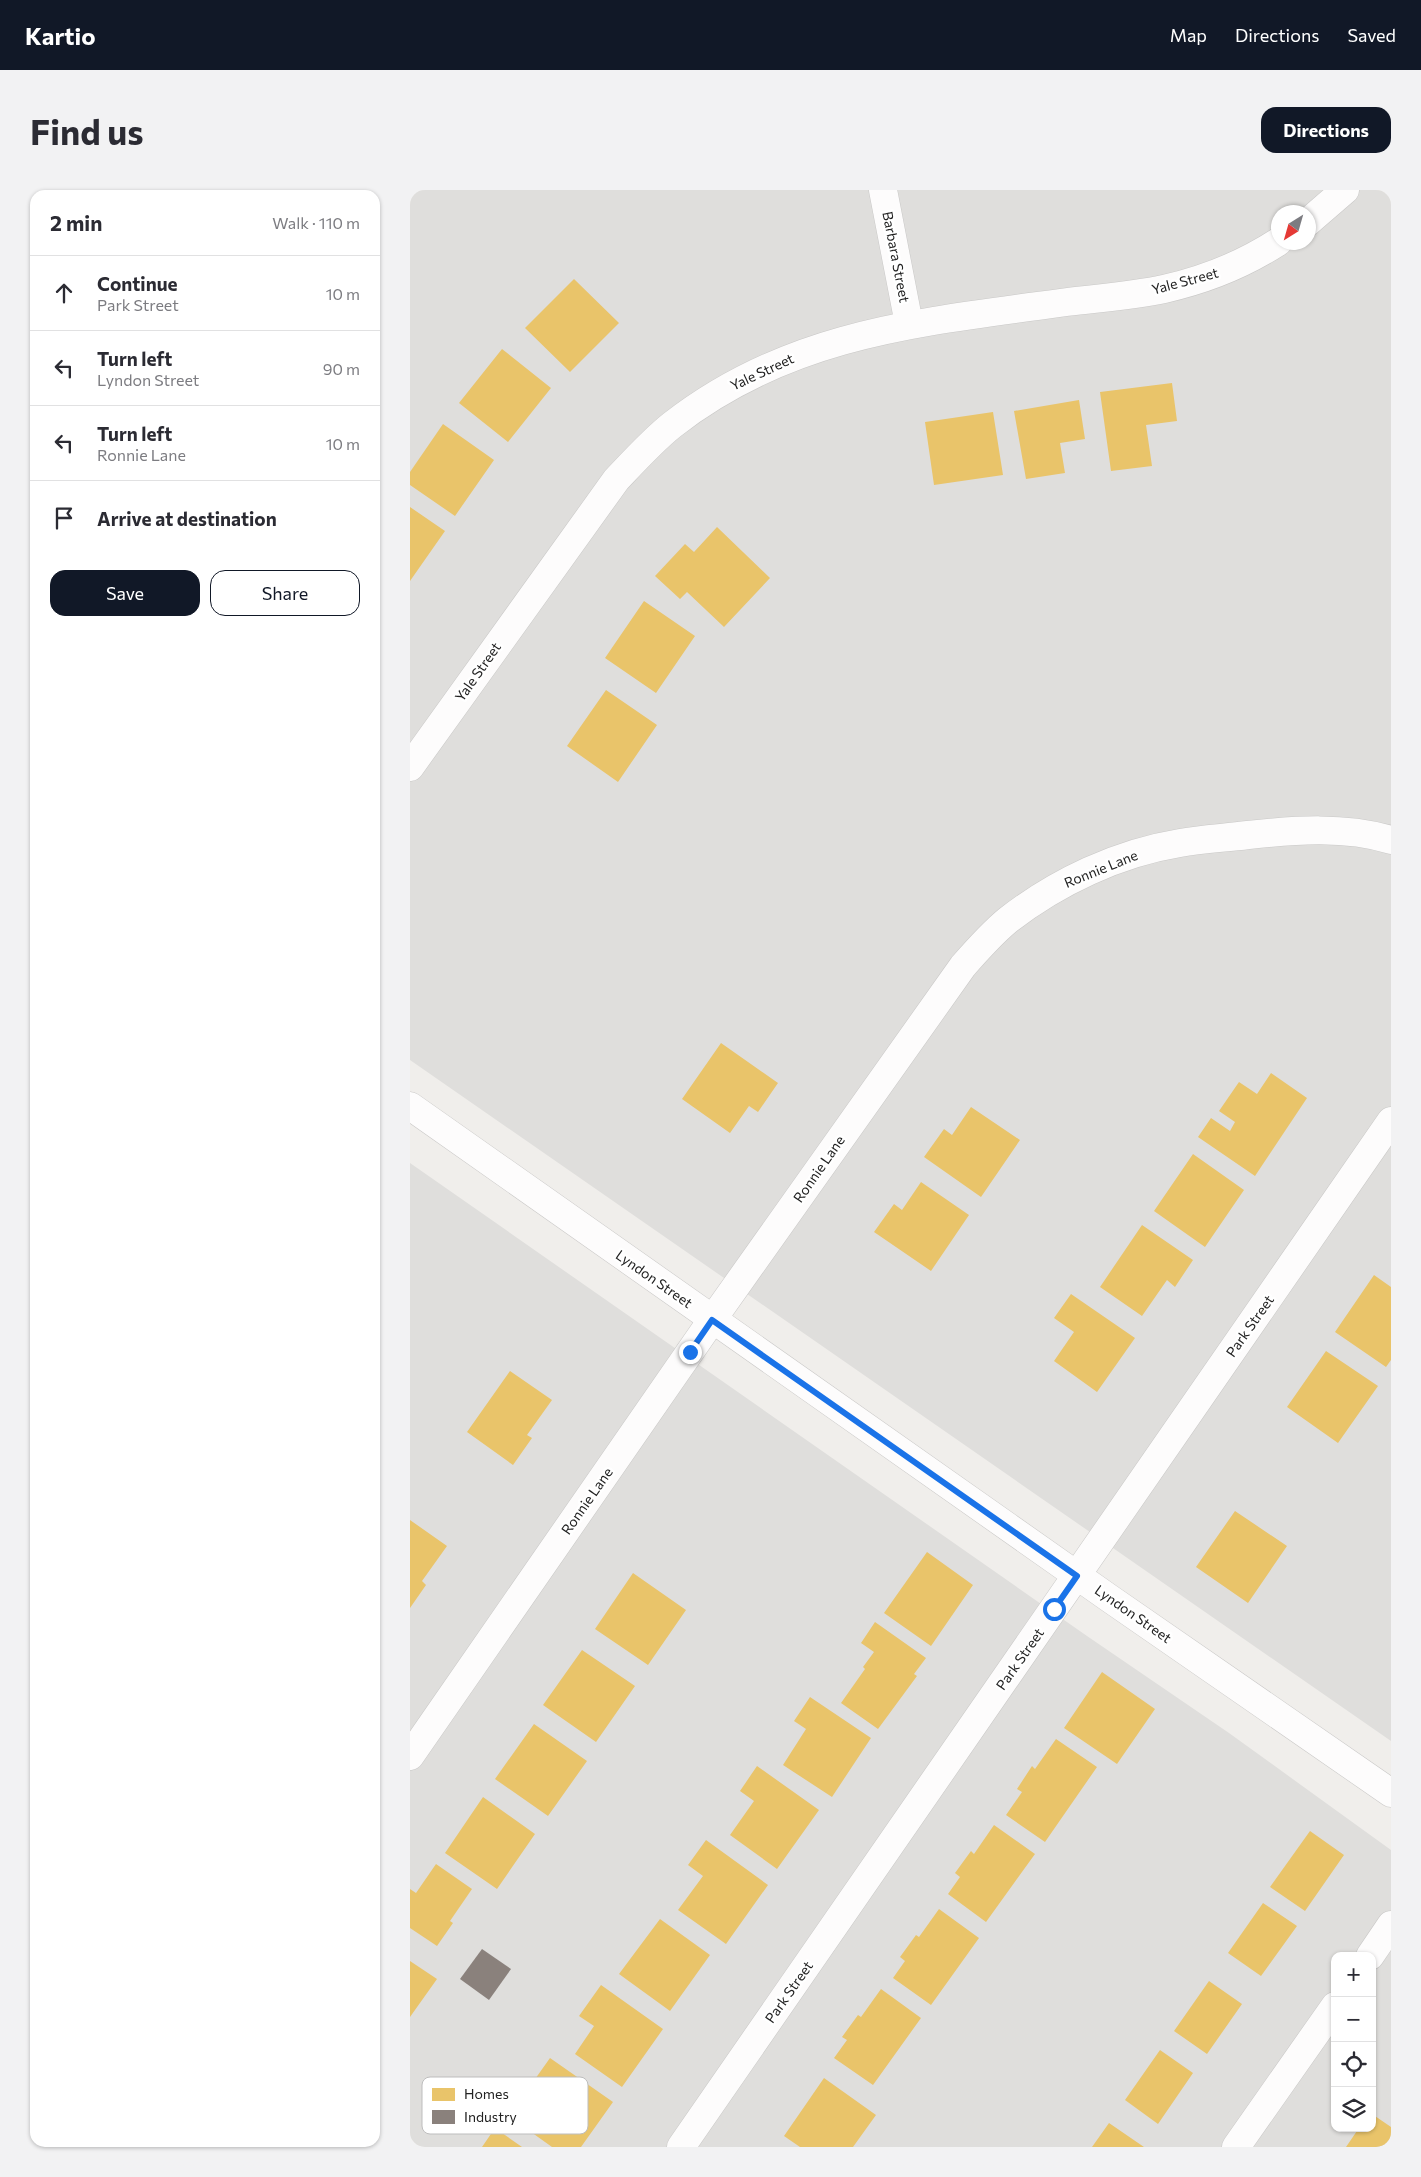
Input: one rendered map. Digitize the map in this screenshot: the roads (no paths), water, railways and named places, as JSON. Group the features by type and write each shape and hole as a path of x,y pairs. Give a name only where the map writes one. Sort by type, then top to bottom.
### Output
{"street":[{"name":"Barbara Street","path":"883,190 910,324"},
{"path":"1316,215 1345,190"},
{"name":"Yale Street","path":"410,767 598,503 643,452 671,426 702,403 746,376 782,360 831,344 910,324 1164,289 1225,269 1255,257 1271,247"},
{"name":"Ronnie Lane","path":"410,1756 712,1320 963,966 996,932 1029,906 1075,877 1131,855 1178,843 1284,831 1342,832 1391,840"},
{"name":"Lyndon Street","path":"410,1106 1077,1576 1391,1793"},
{"name":"Park Street","path":"681,2147 1391,1121"},
{"path":"1373,1952 1391,1925"},
{"path":"1236,2147 1331,2012"}]}
